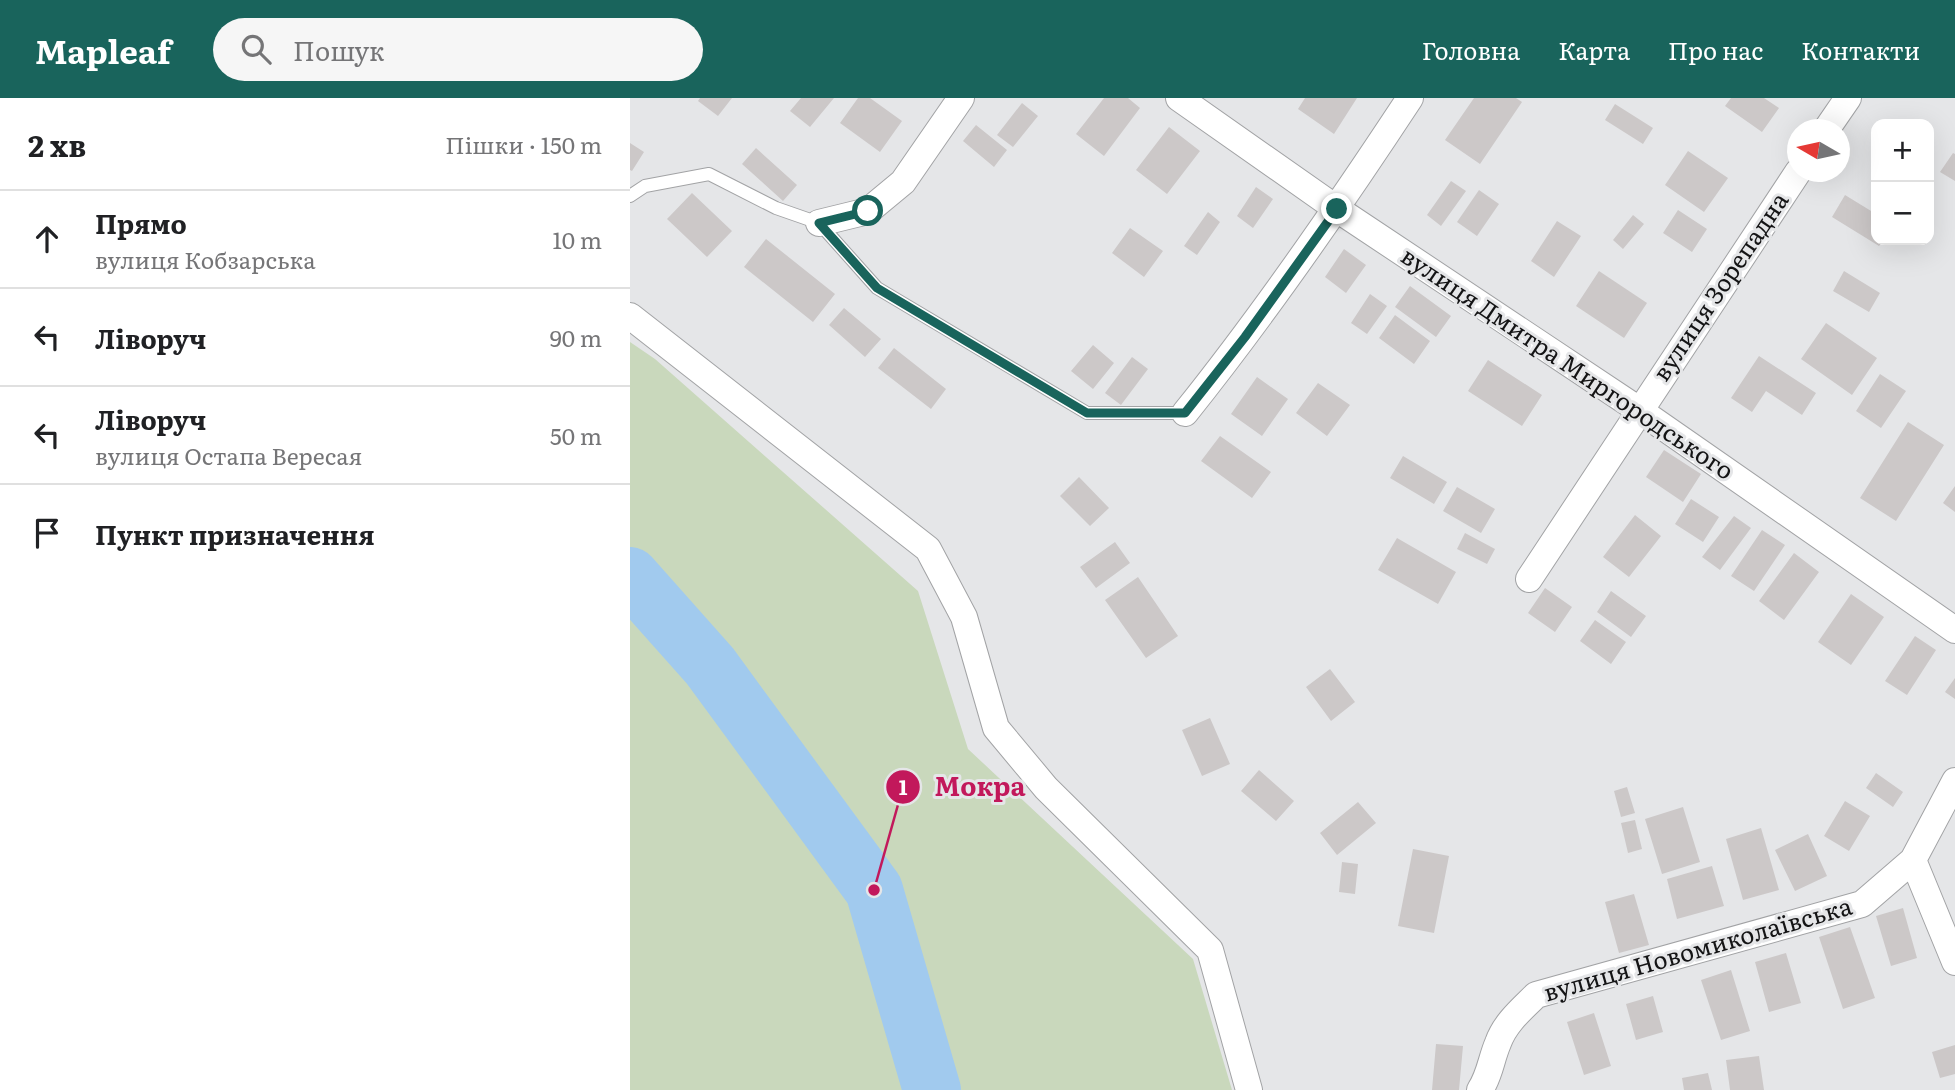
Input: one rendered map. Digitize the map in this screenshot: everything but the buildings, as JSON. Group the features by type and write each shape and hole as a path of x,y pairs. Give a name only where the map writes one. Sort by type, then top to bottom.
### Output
{"street":[{"path":"819,223 868,211 903,182 961,98"},
{"name":"вулиця Дмитра Миргородського","path":"1179,98 1337,209 1639,410 1955,630"},
{"path":"1185,413 1245,337 1337,209 1410,98"},
{"path":"1833,119 1847,98"},
{"name":"вулиця Зорепадна","path":"1529,579 1791,182"},
{"path":"630,316 928,549 964,617 996,729 1046,788 1210,950 1250,1090"},
{"path":"1955,781 1913,860 1955,962"},
{"name":"вулиця Новомиколаївська","path":"1480,1090 1488,1078 1498,1041 1514,1016 1536,995 1862,904 1913,860"}],"lane":[{"path":"630,196 645,186 709,174 776,208 819,223 877,288 1087,413 1185,413"}],"green space":[{"path":"630,342 655,359 918,591 968,749 1193,959 1232,1090 630,1090"}],"waterway":[{"path":"630,576 710,666 874,890 932,1090"}],"place":[{"name":"Мокра","path":"874,890"}],"route":[{"path":"868,211 819,223 877,288 1087,413 1185,413 1245,337 1337,209"}]}
